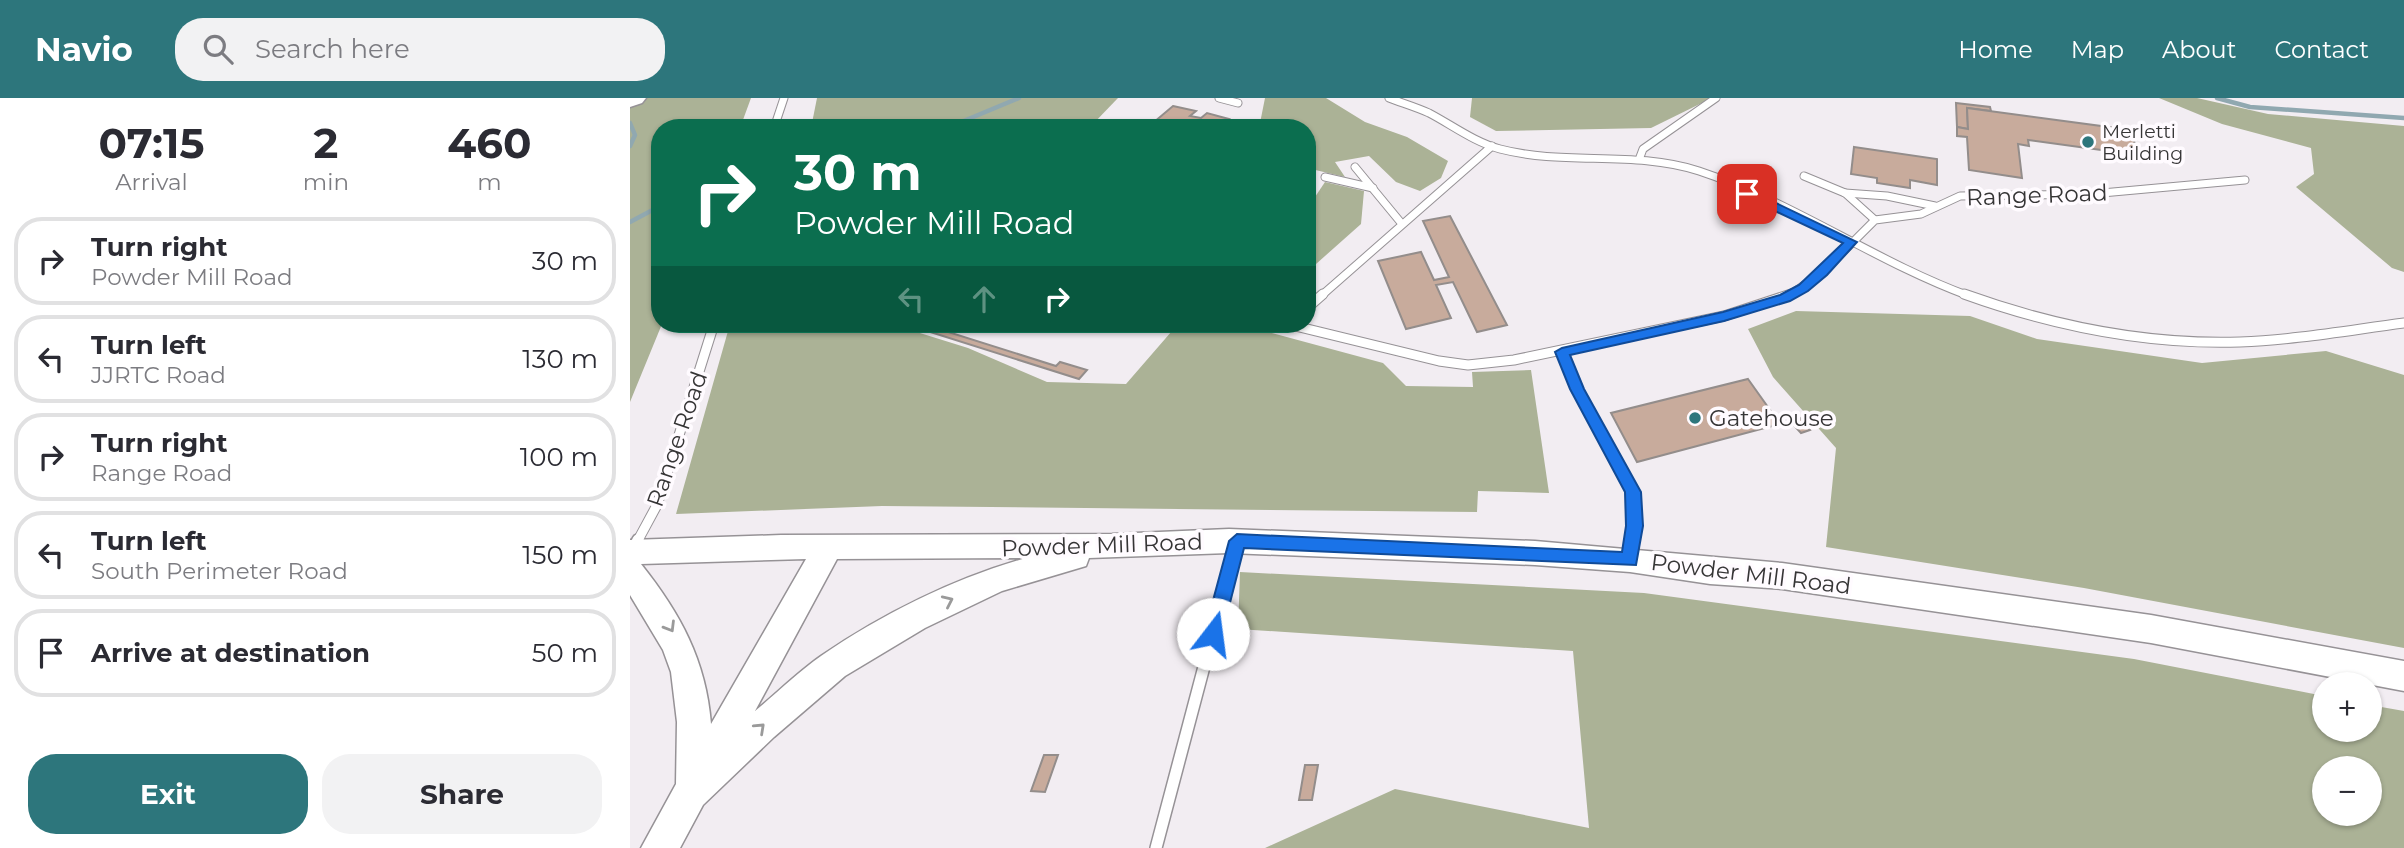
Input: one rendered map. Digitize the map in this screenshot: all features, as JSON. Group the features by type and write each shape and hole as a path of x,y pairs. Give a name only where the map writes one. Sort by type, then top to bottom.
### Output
{"main road":[{"name":"Powder Mill Road","path":"631,559 828,548 1112,546 1237,541 1535,553 1782,576 2151,629 2404,676"},
{"path":"693,792 809,684 869,644 914,618 994,579 1112,546"},
{"path":"660,848 828,548"},
{"path":"631,559 673,632 687,665 693,695 693,792"}],"lane":[{"path":"777,119 784,98"},
{"path":"1219,98 1238,103"},
{"path":"1389,98 1419,109 1457,131 1492,146 1537,154 1665,161 1703,173 1917,275 2035,319 2111,334 2188,342 2240,342 2404,323"},
{"path":"1640,158 1643,149 1716,98"},
{"path":"1316,300 1492,146"},
{"path":"1356,167 1402,224"},
{"path":"1804,176 1845,193 1887,196 1935,206"},
{"path":"1325,177 1374,188"},
{"name":"Range Road","path":"1875,220 1909,217 1961,196 2091,194 2245,180"},
{"path":"1316,332 1357,343 1468,365 1562,352 1724,316 1785,298 1804,288 1875,220 1845,193"},
{"name":"Range Road","path":"631,559 657,505 711,333"},
{"path":"1562,352 1577,389 1633,492 1634,526 1630,560"},
{"path":"1156,848 1237,541"}],"green space":[{"path":"647,98 751,98 743,119 651,119 651,333 658,333 630,402 630,107"},
{"path":"817,98 1118,98 1098,119 813,119"},
{"path":"1265,98 1326,98 1365,122 1407,137 1448,161 1441,178 1420,191 1396,182 1369,156 1335,162 1345,177 1316,170 1316,119 1261,119"},
{"path":"1472,98 1712,98 1651,128 1496,131 1470,117"},
{"path":"2159,98 2197,98 2268,114 2404,126 2404,272 2392,268 2296,187 2314,174 2311,148 2222,124"},
{"path":"1325,182 1364,191 1361,224 1316,264 1316,196"},
{"path":"1796,311 1970,316 2037,339 2202,363 2326,351 2404,375 2404,648 2084,588 1826,547 1836,448 1773,377 1748,329"},
{"path":"727,333 920,333 968,348 1047,382 1126,384 1170,333 1272,333 1383,363 1406,386 1473,387 1472,372 1531,370 1549,493 1478,491 1477,512 882,506 676,514"},
{"path":"1240,572 1644,593 2134,659 2312,694 2312,742 2382,742 2382,707 2404,711 2404,848 1265,848 1395,789 1589,828 1573,651 1238,629"}],"building":[{"path":"1956,103 1990,107 1991,111 1967,108 1968,129 1957,127"},
{"path":"1173,106 1196,111 1190,116 1201,118 1207,113 1229,119 1158,119"},
{"name":"Merletti Building","path":"1967,108 2131,130 2138,155 2028,140 2029,146 2018,144 2022,178 1969,170 1967,137 1957,136 1957,127 1968,129"},
{"path":"1854,147 1937,159 1937,185 1910,180 1910,188 1877,183 1877,178 1851,174"},
{"path":"1450,216 1507,325 1477,332 1453,282 1436,285 1451,318 1406,329 1378,261 1421,252 1434,280 1449,277 1423,221"},
{"path":"933,333 952,333 1056,366 1060,362 1087,370 1079,379"},
{"name":"Gatehouse","path":"1748,379 1780,424 1637,462 1611,413"},
{"path":"1799,417 1810,430 1801,433 1790,421"},
{"path":"1044,755 1058,755 1045,792 1031,791"},
{"path":"1305,765 1318,765 1312,800 1299,800"}],"waterway":[{"path":"968,119 1019,98"},
{"path":"2217,98 2250,107 2404,118"},
{"path":"630,123 635,135 630,146"},
{"path":"630,222 651,211"}],"place":[{"name":"Merletti Building","path":"2088,142"},
{"name":"Gatehouse","path":"1695,418"}],"route":[{"path":"1213,634 1237,541 1535,553 1630,560 1634,526 1633,492 1577,389 1562,352 1724,316 1785,298 1804,288 1851,242 1747,194"}]}
